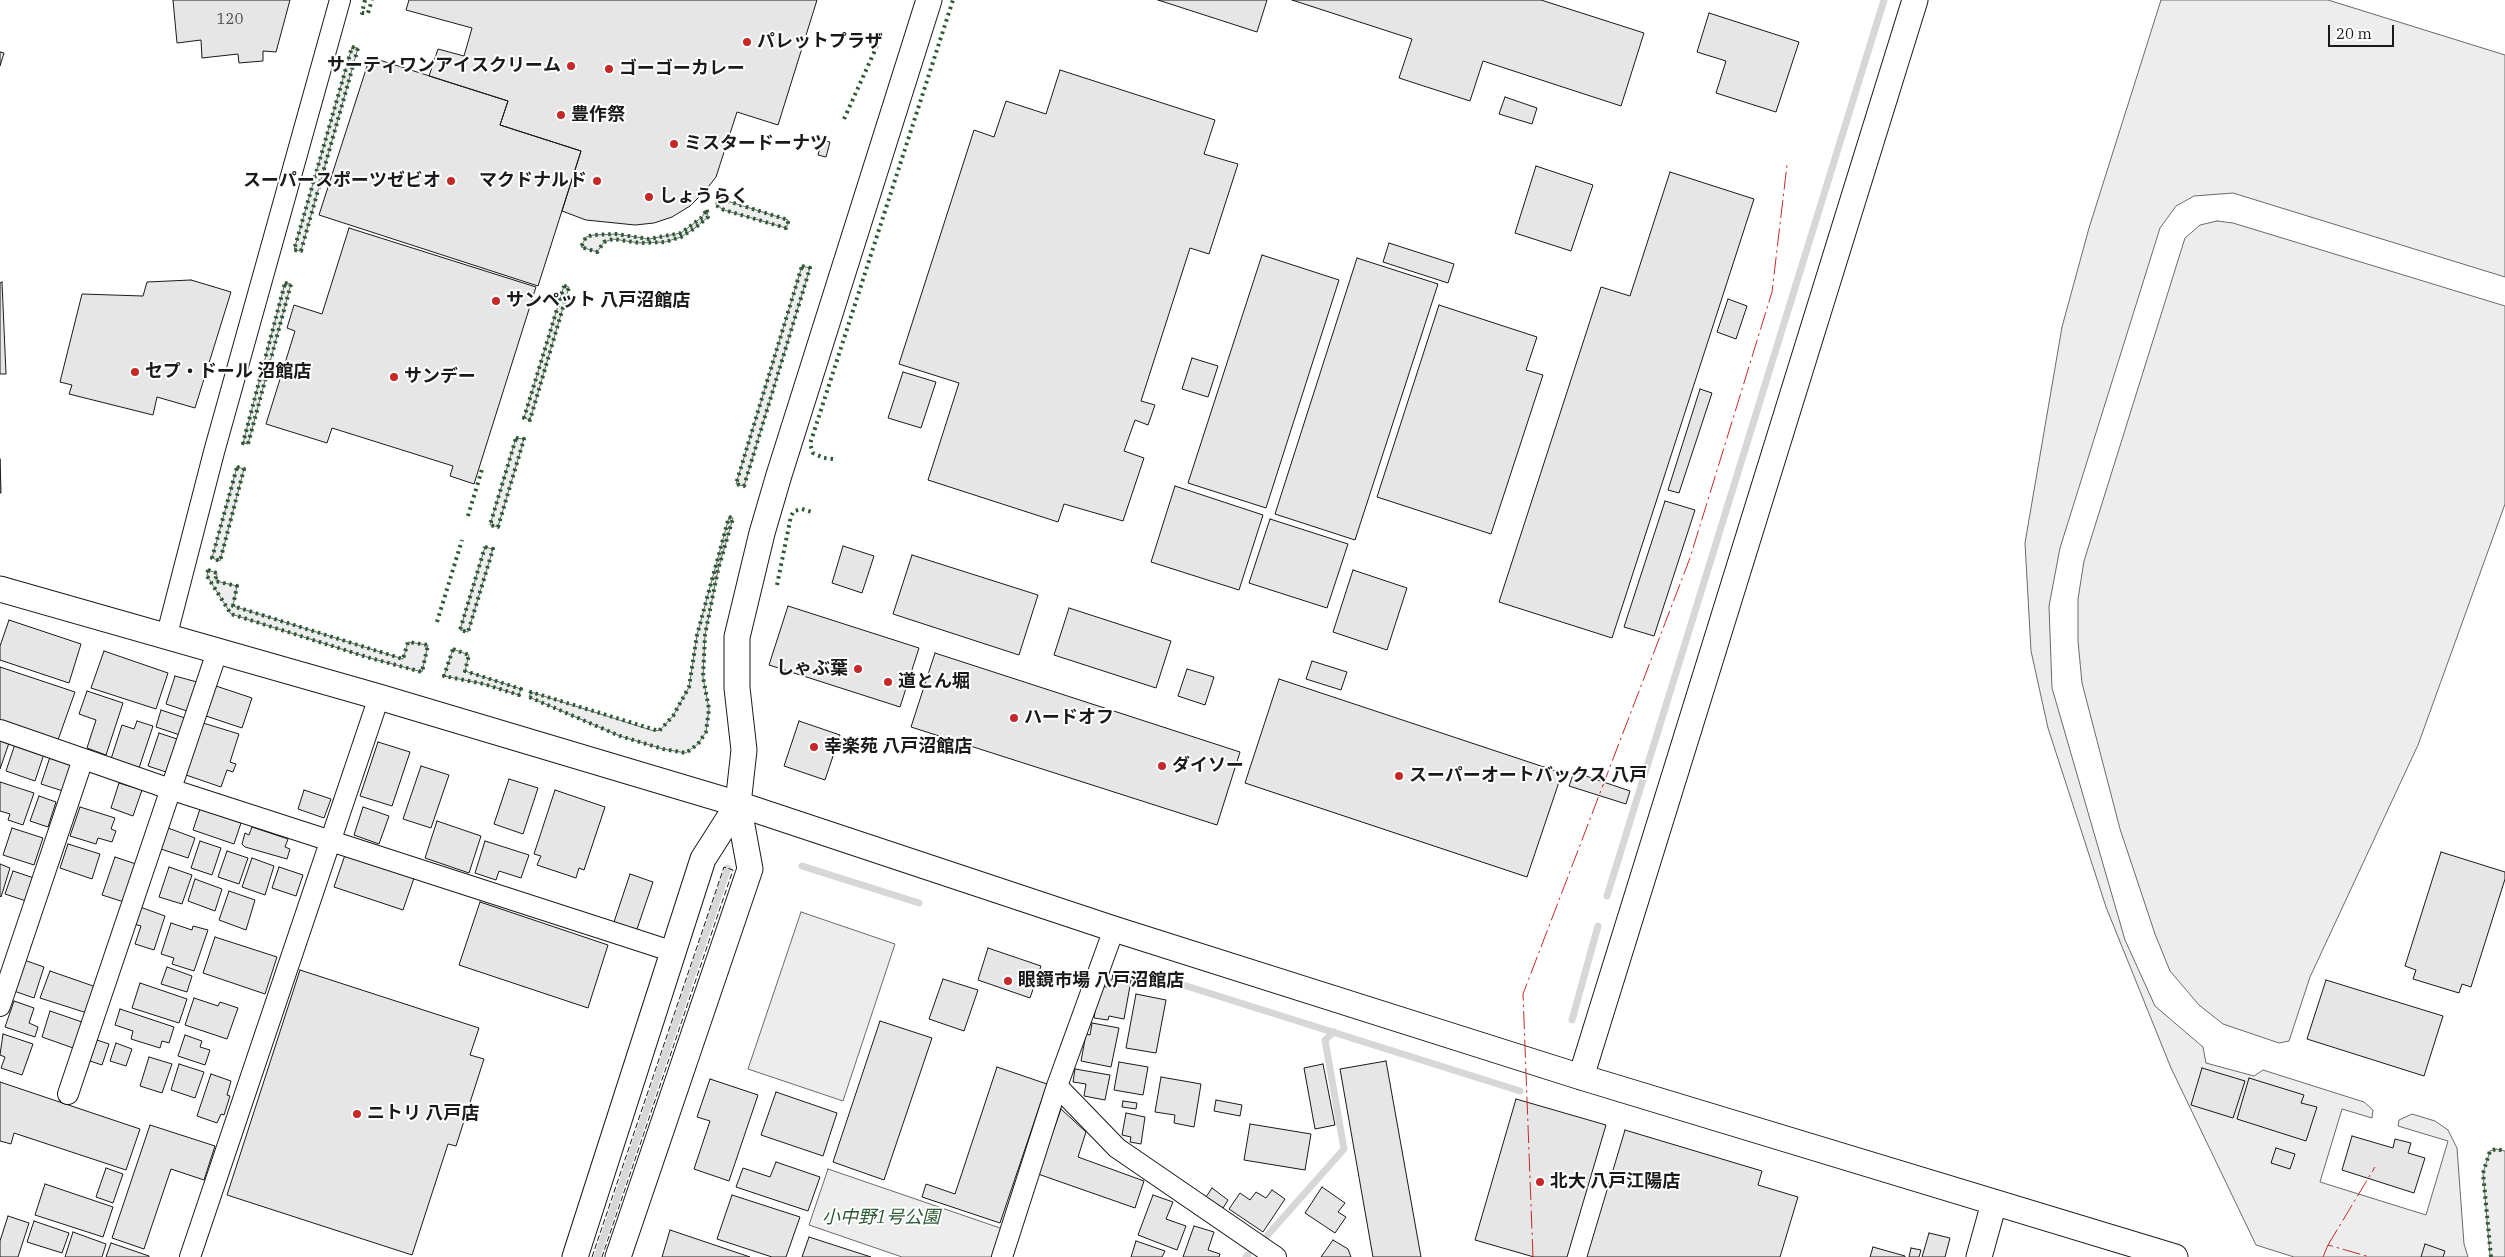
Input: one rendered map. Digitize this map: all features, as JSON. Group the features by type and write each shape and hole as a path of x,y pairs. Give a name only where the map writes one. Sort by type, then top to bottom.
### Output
{"street":[{"path":"166,638 214,452 340,0"},
{"path":"618,1257 750,870 738,804 744,750 737,688 737,637 762,534 779,475 929,0"},
{"path":"1581,1076 1915,0"},
{"path":"1,594 379,697 738,804 1114,929 1581,1076 2175,1257"},
{"path":"68,1094 217,652"},
{"path":"190,1257 379,697"},
{"path":"0,730 170,790 674,952"},
{"path":"0,1006 83,759"},
{"path":"575,1257 703,859 738,804"},
{"path":"1002,1257 1057,1086 1114,929"},
{"path":"1057,1086 1117,1148 1276,1257"},
{"path":"1979,1257 1994,1203"}],"green space":[{"path":"2161,0 2328,0 2505,55 2505,277 2233,193 2194,196 2176,206 2160,228 2060,548 2049,606 2052,688 2125,940 2155,1006 2203,1047 2206,1063 2254,1076 2263,1070 2364,1102 2373,1110 2372,1118 2342,1109 2320,1182 2426,1215 2448,1141 2398,1126 2399,1120 2412,1114 2435,1121 2448,1130 2457,1148 2464,1244 2468,1257 2294,1257 2256,1245 2171,1068 2106,907 2048,728 2031,651 2025,543 2062,327 2089,228"},
{"path":"352,47 358,48 301,251 294,250"},
{"path":"721,199 788,220 788,224 786,228 724,210 716,205 716,202"},
{"path":"707,210 708,217 695,228 681,237 665,242 640,243 613,239 604,242 597,252 581,247 586,237 593,235 616,234 649,239 681,233 701,218"},
{"path":"2217,221 2233,223 2505,306 2505,504 2418,745 2310,977 2289,1041 2279,1043 2223,1024 2199,1005 2170,971 2155,934 2120,829 2082,683 2078,641 2078,599 2084,561 2185,238 2200,225"},
{"path":"802,266 810,268 744,486 736,484"},
{"path":"285,283 291,284 248,444 243,443"},
{"path":"564,286 569,287 530,420 524,418"},
{"path":"516,438 524,439 498,527 490,525"},
{"path":"237,467 244,469 220,561 212,558"},
{"path":"729,517 733,518 718,570 705,635 703,677 709,709 706,732 698,744 686,753 663,749 620,736 529,697 531,692 654,731 660,730 673,716 689,687 697,635"},
{"path":"485,547 493,549 468,632 460,630"},
{"path":"208,570 217,573 216,581 237,586 233,606 403,659 408,642 428,645 422,672 370,658 231,614 207,576"},
{"path":"453,649 469,655 465,671 521,689 519,695 484,684 444,676"},
{"path":"801,912 895,944 843,1101 748,1069"},
{"path":"2496,1149 2505,1151 2505,1257 2491,1257 2490,1255 2483,1173 2490,1151"},
{"name":"小中野1号公園","path":"828,1169 1003,1229 993,1257 902,1257 809,1225"}],"building":[{"path":"173,0 290,0 276,52 263,51 263,61 239,63 238,54 202,58 201,40 177,43"},
{"path":"409,0 817,0 778,125 737,112 716,177 705,191 690,206 672,217 654,223 635,225 586,220 562,211 581,151 500,125 508,101 429,76 438,49 464,56 472,28 406,10"},
{"path":"1158,0 1267,0 1257,32"},
{"path":"1292,0 1541,0 1644,33 1621,106 1483,61 1470,101 1399,78 1412,39"},
{"path":"1709,13 1799,42 1776,112 1716,93 1726,61 1697,52"},
{"path":"0,52 4,53 0,66"},
{"name":"スーパースポーツゼビオ","path":"370,57 508,101 500,125 581,151 538,286 319,215"},
{"path":"1060,70 1215,120 1204,154 1238,164 1209,254 1190,248 1141,401 1155,405 1148,425 1135,420 1124,451 1144,458 1123,521 1064,504 1058,522 928,480 959,383 899,364 974,130 994,137 1006,101 1046,114"},
{"path":"1505,97 1537,108 1532,124 1499,114"},
{"path":"822,140 830,142 826,157 818,155"},
{"path":"1536,166 1593,185 1571,251 1515,233"},
{"path":"1670,172 1754,199 1612,638 1499,602 1601,287 1630,296"},
{"name":"サンデー","path":"349,228 536,287 474,484 450,476 453,466 332,428 327,443 266,424 295,331 287,328 294,305 322,314"},
{"path":"1389,243 1454,264 1448,283 1383,262"},
{"path":"1262,255 1339,280 1266,508 1188,483"},
{"path":"1357,258 1438,284 1355,540 1275,514"},
{"path":"191,280 231,292 195,408 157,397 153,415 69,394 72,385 60,382 82,294 143,296 147,282"},
{"path":"2,282 6,374 0,374 0,283"},
{"path":"1728,299 1747,306 1736,339 1717,332"},
{"path":"1439,305 1537,337 1526,370 1543,375 1491,534 1377,497"},
{"path":"1192,358 1218,366 1208,397 1182,389"},
{"path":"903,372 936,382 921,428 888,418"},
{"path":"1700,389 1712,393 1679,493 1668,490"},
{"path":"0,459 1,493 0,493"},
{"path":"1175,486 1263,515 1239,590 1151,562"},
{"path":"1665,501 1695,510 1654,636 1624,627"},
{"path":"1270,519 1348,544 1327,608 1249,583"},
{"path":"843,546 874,556 862,593 832,583"},
{"path":"912,555 1038,595 1019,655 893,614"},
{"path":"1353,570 1407,588 1387,650 1333,632"},
{"path":"788,606 919,648 900,707 769,665"},
{"path":"1069,608 1171,641 1156,688 1054,655"},
{"path":"9,620 81,644 69,683 0,660 0,646"},
{"path":"104,651 168,673 156,709 91,688"},
{"path":"935,653 1240,752 1217,825 911,727"},
{"path":"1312,661 1347,672 1341,690 1306,679"},
{"path":"0,667 75,692 58,740 0,721"},
{"path":"1187,669 1214,677 1205,705 1178,696"},
{"path":"175,676 197,682 187,711 166,704"},
{"path":"1279,679 1562,773 1527,877 1245,783"},
{"path":"216,686 252,698 242,728 206,716"},
{"path":"87,691 123,703 106,755 87,748 96,720 79,714"},
{"path":"161,710 185,718 180,735 156,727"},
{"path":"137,721 153,726 139,768 111,759 122,725 134,729"},
{"path":"799,721 840,735 825,780 784,766"},
{"path":"203,723 239,734 230,762 236,764 233,772 227,770 221,787 186,775"},
{"path":"159,733 177,739 166,772 148,766"},
{"path":"0,740 9,743 0,769"},
{"path":"378,742 410,752 392,806 360,796"},
{"path":"15,744 44,754 35,781 6,771"},
{"path":"50,757 75,766 66,792 41,784"},
{"path":"421,766 449,775 431,828 403,819"},
{"path":"1574,772 1630,791 1626,804 1569,786"},
{"path":"509,779 538,788 523,834 494,824"},
{"path":"0,782 34,793 23,825 8,820 10,814 0,811"},
{"path":"119,783 142,790 133,816 111,808"},
{"path":"304,790 331,799 324,818 298,809"},
{"path":"555,790 605,807 584,870 579,868 576,878 537,865 541,856 534,854"},
{"path":"39,796 56,802 48,827 30,821"},
{"path":"80,807 115,818 111,829 116,831 112,842 98,838 96,844 70,836"},
{"path":"363,807 389,816 379,844 354,835"},
{"path":"200,809 241,823 234,844 193,830"},
{"path":"437,821 481,836 469,873 425,858"},
{"path":"252,827 288,839 285,847 290,849 287,859 245,847 242,844 245,833 249,835"},
{"path":"12,828 43,838 34,865 3,855"},
{"path":"168,828 195,838 188,858 161,849"},
{"path":"200,841 221,848 212,875 191,868"},
{"path":"485,841 529,855 521,878 499,871 496,880 475,873"},
{"path":"68,844 100,854 92,879 60,868"},
{"path":"227,851 248,858 239,884 218,877"},
{"path":"2441,852 2505,872 2505,879 2471,987 2462,984 2459,993 2413,979 2416,970 2405,966"},
{"path":"345,855 414,878 403,910 334,887"},
{"path":"115,857 136,864 124,902 102,895"},
{"path":"252,858 274,866 265,895 242,887"},
{"path":"0,864 10,868 1,897 0,896"},
{"path":"169,867 192,875 182,904 159,897"},
{"path":"279,867 303,875 296,896 272,888"},
{"path":"13,871 34,878 26,901 5,894"},
{"path":"630,874 653,882 636,932 613,925"},
{"path":"195,879 222,889 215,911 188,901"},
{"path":"229,891 255,900 246,930 219,920"},
{"path":"480,902 608,945 588,1008 459,965"},
{"path":"140,907 165,916 154,950 135,944 141,926 134,924"},
{"path":"171,923 192,930 193,926 208,930 194,971 172,964 174,958 161,954"},
{"path":"215,937 277,957 265,994 203,973"},
{"path":"988,948 1041,966 1030,998 978,980"},
{"path":"24,960 44,967 34,998 14,991"},
{"path":"167,967 192,976 187,992 161,984"},
{"path":"300,970 479,1028 470,1055 484,1059 456,1146 448,1144 412,1255 227,1195"},
{"path":"50,971 96,987 87,1013 40,998"},
{"path":"1113,972 1132,975 1124,1019 1109,1016 1108,1020 1094,1018 1099,986 1107,987 1108,980 1112,980"},
{"path":"943,979 978,990 964,1031 929,1019"},
{"path":"2326,980 2443,1016 2424,1076 2307,1039"},
{"path":"140,983 187,999 179,1023 132,1008"},
{"path":"1136,994 1166,1000 1156,1053 1126,1048"},
{"path":"194,998 218,1006 220,1002 238,1008 227,1039 185,1025"},
{"path":"14,1001 34,1008 29,1023 38,1027 35,1037 5,1027"},
{"path":"120,1009 174,1027 169,1043 162,1041 160,1048 131,1039 133,1031 115,1025"},
{"path":"50,1011 85,1023 76,1049 42,1037"},
{"path":"880,1021 932,1038 884,1180 833,1162"},
{"path":"1092,1023 1119,1028 1111,1067 1081,1061 1086,1034 1090,1035"},
{"path":"3,1034 33,1044 22,1075 1,1068 5,1057 0,1055"},
{"path":"185,1035 202,1041 200,1047 210,1050 205,1065 178,1056"},
{"path":"97,1040 109,1044 102,1065 90,1061"},
{"path":"116,1043 132,1049 126,1066 110,1061"},
{"path":"149,1057 172,1064 162,1093 140,1086"},
{"path":"1386,1061 1421,1257 1373,1257 1340,1069"},
{"path":"1119,1062 1148,1067 1143,1095 1114,1090"},
{"path":"179,1064 204,1072 195,1098 171,1090"},
{"path":"1323,1064 1335,1125 1315,1129 1304,1068"},
{"path":"997,1067 1047,1084 1000,1223 922,1197 926,1184 955,1194"},
{"path":"2202,1068 2245,1081 2233,1118 2191,1105"},
{"path":"1075,1069 1110,1075 1105,1100 1084,1096 1086,1084 1073,1082"},
{"path":"211,1074 231,1081 227,1095 230,1096 224,1115 221,1114 217,1123 197,1116"},
{"path":"1161,1077 1201,1084 1194,1127 1174,1123 1175,1115 1155,1112"},
{"path":"2249,1078 2304,1095 2301,1103 2317,1107 2306,1141 2237,1119"},
{"path":"710,1079 758,1095 729,1181 694,1169 710,1121 697,1117"},
{"path":"0,1082 140,1129 126,1170 14,1133 11,1144 0,1141"},
{"path":"776,1092 837,1113 823,1156 761,1135"},
{"name":"北大 八戸江陽店","path":"1516,1099 1606,1125 1567,1257 1534,1257 1475,1240"},
{"path":"1216,1100 1242,1105 1240,1116 1214,1111"},
{"path":"1123,1101 1137,1103 1136,1109 1122,1107"},
{"path":"1061,1109 1086,1132 1078,1157 1144,1181 1135,1208 1038,1174"},
{"path":"1126,1113 1145,1117 1141,1144 1130,1142 1131,1137 1122,1135"},
{"path":"1250,1124 1311,1134 1305,1170 1244,1160"},
{"path":"150,1125 215,1146 204,1180 171,1169 144,1249 112,1238"},
{"path":"1625,1130 1762,1171 1758,1185 1798,1197 1780,1257 1587,1257"},
{"path":"2352,1136 2393,1148 2395,1139 2411,1143 2408,1153 2425,1158 2414,1193 2342,1170"},
{"path":"2276,1148 2295,1154 2290,1169 2271,1163"},
{"path":"776,1162 820,1177 808,1211 736,1187 743,1168 770,1177"},
{"path":"106,1168 123,1174 113,1203 96,1197"},
{"path":"45,1184 113,1207 103,1237 35,1215"},
{"path":"1322,1187 1345,1203 1338,1212 1346,1217 1335,1233 1305,1213"},
{"path":"1212,1188 1228,1200 1223,1208 1206,1197"},
{"path":"1272,1190 1285,1199 1263,1232 1229,1209 1240,1193 1250,1200 1256,1192 1266,1198"},
{"path":"732,1195 800,1217 786,1257 772,1257 717,1239"},
{"path":"1153,1195 1173,1202 1166,1219 1186,1226 1177,1250 1138,1235"},
{"path":"8,1216 29,1223 18,1257 0,1257 0,1241"},
{"path":"34,1221 69,1233 62,1253 27,1242"},
{"path":"1194,1226 1214,1232 1208,1250 1220,1254 1219,1257 1183,1257"},
{"path":"670,1230 750,1257 662,1257"},
{"path":"73,1232 106,1244 102,1257 65,1257"},
{"path":"1929,1233 1950,1238 1945,1257 1922,1257"},
{"path":"809,1237 871,1257 802,1257"},
{"path":"1333,1240 1348,1249 1351,1257 1321,1257"},
{"path":"1136,1241 1165,1251 1162,1257 1131,1257"},
{"path":"111,1243 149,1256 149,1257 106,1257"},
{"path":"2425,1244 2445,1251 2443,1257 2421,1257"},
{"path":"1873,1247 1905,1256 1905,1257 1870,1257"},
{"path":"1911,1248 1921,1250 1919,1257 1909,1257"}],"waterway":[{"path":"1607,896 1884,0"},
{"path":"802,866 919,903"},
{"path":"597,1257 728,868"},
{"path":"1572,1020 1598,926"},
{"path":"1145,973 1520,1091"},
{"path":"1265,1238 1344,1149 1325,1040 1334,1032"}],"hedge":[{"path":"365,0 362,13 368,13 372,0"},
{"path":"833,459 824,458 813,453 810,444 953,0"},
{"path":"844,119 876,48 881,29"},
{"path":"352,47 358,48 301,251 294,250 352,47"},
{"path":"721,199 788,220 788,224 786,228 724,210 716,205 716,202 721,199"},
{"path":"707,210 708,217 695,228 681,237 665,242 640,243 613,239 604,242 597,252 581,247 586,237 593,235 616,234 649,239 681,233 701,218 707,210"},
{"path":"802,266 810,268 744,486 736,484 802,266"},
{"path":"285,283 291,284 248,444 243,443 285,283"},
{"path":"564,286 569,287 530,420 524,418 564,286"},
{"path":"516,438 524,439 498,527 490,525 516,438"},
{"path":"468,516 483,466"},
{"path":"237,467 244,469 220,561 212,558 237,467"},
{"path":"777,585 791,516 794,511 802,509 812,512"},
{"path":"729,517 733,518 718,570 705,635 703,677 709,709 706,732 698,744 686,753 663,749 620,736 529,697 531,692 659,731 673,716 689,687 697,635 729,517"},
{"path":"437,622 462,540"},
{"path":"485,547 493,549 468,632 460,630 485,547"},
{"path":"208,570 217,573 215,581 237,586 233,606 403,659 408,642 428,645 422,672 370,658 231,614 207,576 208,570"},
{"path":"453,649 469,655 465,671 521,689 519,695 484,684 444,676 453,649"},
{"path":"2491,1257 2483,1173 2490,1151 2496,1149 2505,1151"}],"fence":[{"path":"592,1257 724,867 733,870 602,1257"}],"power":[{"path":"1533,1257 1523,994 1690,558 1772,292 1787,165"},
{"path":"2328,1245 2375,1167"},
{"path":"2323,1257 2328,1245 2370,1257"}],"place":[{"name":"パレットプラザ","path":"747,42"},
{"name":"サーティワンアイスクリーム","path":"571,66"},
{"name":"ゴーゴーカレー","path":"609,69"},
{"name":"豊作祭","path":"561,115"},
{"name":"ミスタードーナツ","path":"674,144"},
{"name":"スーパースポーツゼビオ","path":"451,181"},
{"name":"マクドナルド","path":"597,181"},
{"name":"しょうらく","path":"649,197"},
{"name":"サンペット 八戸沼館店","path":"496,301"},
{"name":"セプ・ドール 沼館店","path":"135,372"},
{"name":"サンデー","path":"394,377"},
{"name":"しゃぶ葉","path":"858,669"},
{"name":"道とん堀","path":"888,682"},
{"name":"ハードオフ","path":"1014,718"},
{"name":"幸楽苑 八戸沼館店","path":"814,747"},
{"name":"ダイソー","path":"1162,766"},
{"name":"スーパーオートバックス 八戸","path":"1399,776"},
{"name":"眼鏡市場 八戸沼館店","path":"1008,981"},
{"name":"ニトリ 八戸店","path":"357,1114"},
{"name":"北大 八戸江陽店","path":"1540,1182"}]}
